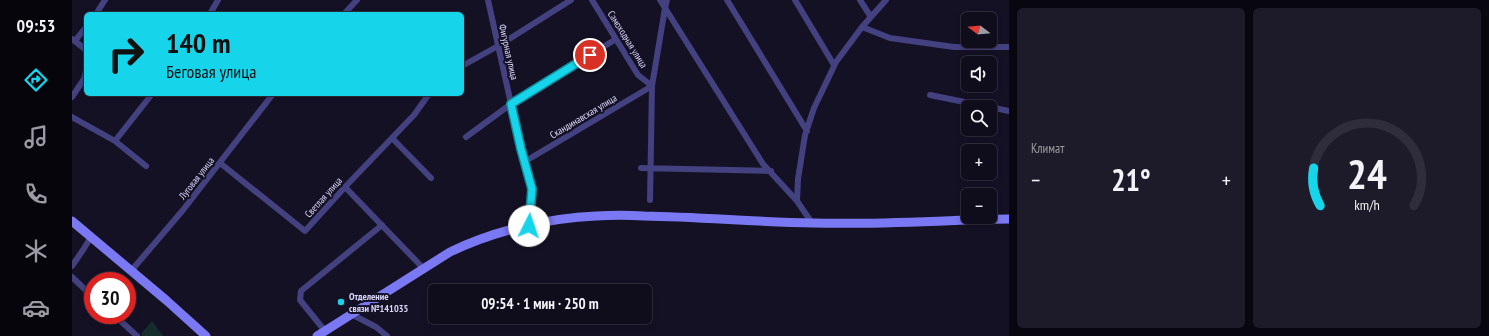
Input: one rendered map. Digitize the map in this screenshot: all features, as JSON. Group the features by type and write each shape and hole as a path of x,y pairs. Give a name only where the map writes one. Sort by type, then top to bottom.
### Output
{"street":[{"path":"97,12 105,0"},
{"path":"211,12 218,0"},
{"name":"Фигурная улица","path":"488,0 524,162 532,189 529,226"},
{"path":"464,65 498,46 571,0"},
{"name":"Самоходная улица","path":"592,0 638,75 652,86"},
{"path":"660,0 763,164 797,201 812,223"},
{"path":"650,200 652,86 667,0"},
{"path":"727,0 807,131"},
{"path":"795,0 834,65"},
{"path":"860,0 871,17"},
{"path":"797,201 798,179 807,131 814,108 834,65 862,27 886,0"},
{"path":"345,12 353,1"},
{"path":"862,27 890,38 954,47 1009,47"},
{"path":"84,29 74,40 84,49"},
{"path":"466,137 511,104 616,39"},
{"path":"72,97 84,79"},
{"name":"Скандинавская улица","path":"524,162 652,86"},
{"path":"930,95 961,101"},
{"path":"115,141 150,96"},
{"name":"Луговая улица","path":"131,271 184,210 271,96"},
{"name":"Светлая улица","path":"220,163 305,231 414,115 428,96"},
{"path":"997,108 1009,111"},
{"path":"72,117 115,141 146,166"},
{"path":"392,138 431,178"},
{"path":"641,168 771,172"},
{"path":"346,187 423,268"},
{"path":"382,225 301,291 300,300 321,334 423,268 468,243 492,235 559,220 597,215 676,216 812,223 914,223 965,220 1009,220"},
{"path":"72,221 166,300 206,336"},
{"path":"72,266 91,237"},
{"path":"72,277 84,288"},
{"path":"351,314 376,327 387,336"},
{"path":"124,324 137,336"}],"green space":[{"path":"152,321 163,336 143,336 141,334"}],"place":[{"name":"Отделение связи №141035","path":"341,302"}],"route":[{"path":"529,226 532,189 511,104 590,55"}]}
